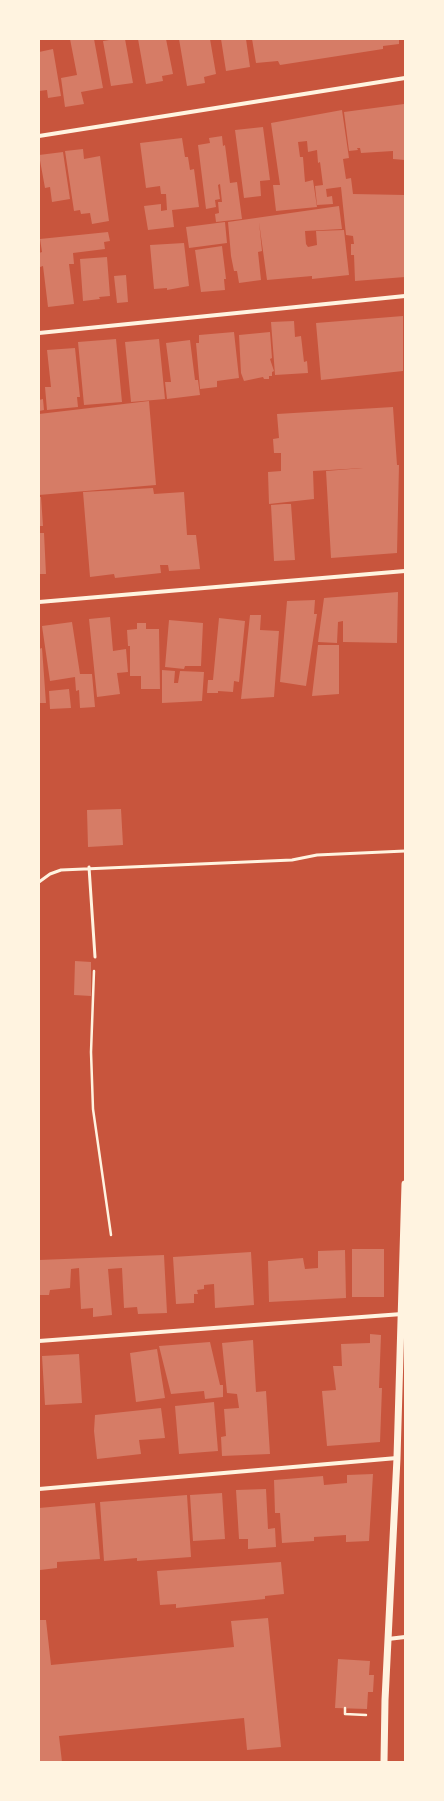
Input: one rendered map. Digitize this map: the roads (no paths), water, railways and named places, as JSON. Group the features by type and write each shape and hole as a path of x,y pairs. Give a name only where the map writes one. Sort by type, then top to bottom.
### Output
{"street":[{"path":"39,136 405,78"},
{"path":"39,333 405,296"},
{"path":"39,602 405,571"},
{"path":"384,1762 388,1639 397,1458 405,1184"},
{"path":"39,1341 402,1313"},
{"path":"39,1489 397,1458"},
{"path":"388,1639 405,1637"}],"lane":[{"path":"39,882 50,874 62,870 89,867 142,867 292,860 317,855 405,851"},
{"path":"89,867 95,957"}]}
